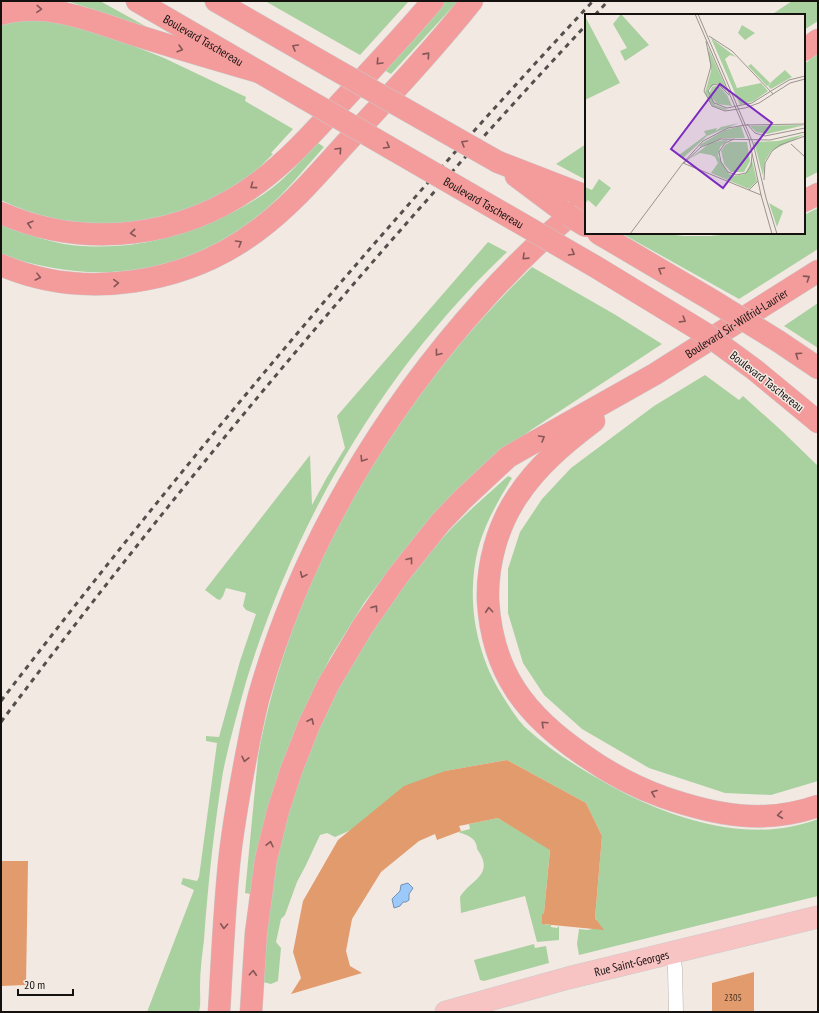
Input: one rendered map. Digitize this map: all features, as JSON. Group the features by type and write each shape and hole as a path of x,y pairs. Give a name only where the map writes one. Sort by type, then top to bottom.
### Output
{"highway":[{"name":"Boulevard Taschereau","path":"137,1 596,267 706,334 750,367 818,422"},
{"path":"216,1 498,162 568,215 585,225"},
{"path":"1,212 29,223 55,230 84,234 142,232 198,217 235,198 259,182 295,151 404,35 433,1"},
{"path":"1,265 32,276 61,281 93,283 144,280 180,271 208,261 234,246 267,223 294,198 422,61 472,1"},
{"path":"1,14 23,9 65,12 143,38 259,72"},
{"path":"805,49 818,40"},
{"path":"498,162 585,196"},
{"path":"805,200 818,194"},
{"path":"219,1012 229,864 234,820 241,780 259,696 278,637 314,549 354,473 381,430 415,383 452,336 500,282 549,235 585,204"},
{"path":"600,234 710,299 778,341 818,368"},
{"name":"Boulevard Sir-Wilfrid-Laurier","path":"655,374 818,271"},
{"path":"655,374 586,427 552,456 532,477 513,504 498,537 489,578 489,607 497,652 514,688 534,714 548,728 604,768 637,786 677,802 725,815 777,815 809,810 818,806"},
{"path":"251,1012 259,910 266,859 271,837 291,771 309,725 328,685 354,639 387,591 430,534 492,471 508,457 655,374"}],"main road":[{"name":"Rue Saint-Georges","path":"459,1010 568,978 818,917"}],"street":[{"path":"672,952 675,968 676,1012"}],"green space":[{"path":"67,1 100,1 147,27"},
{"path":"265,1 409,1 360,55"},
{"path":"445,1 458,1 391,74 384,70"},
{"path":"792,1 818,1 818,21 805,29 805,14 772,14"},
{"path":"20,19 63,22 111,37 164,58 246,97 245,101 293,129 271,153 273,154 244,180 205,201 177,212 148,219 118,223 89,223 59,219 30,212 1,200 1,25"},
{"path":"818,54 818,172 805,178 805,63"},
{"path":"318,143 324,147 289,187 266,209 236,231 205,249 173,261 140,269 106,272 71,271 36,265 1,254 1,224 32,236 64,244 84,246 105,247 144,243 183,233 227,215 260,197 284,178"},
{"path":"585,145 585,179 556,164"},
{"path":"818,208 818,249 739,299 623,234 710,236 732,234 805,234 805,214"},
{"path":"488,242 507,252 462,297 421,345 383,397 349,450 318,506 290,563 266,622 246,682 223,772 209,877 200,981 199,1012 147,1012 194,890 181,884 183,878 197,881 199,877 217,743 206,741 206,736 219,737 240,661 256,614 246,610 243,606 246,593 226,588 220,600 205,590 310,455 312,505 345,448 337,416"},
{"path":"532,267 614,314 662,344 531,430 503,452 388,571 364,603 330,658 312,695 250,894 245,893 258,757 274,688 296,621 324,555 357,491 395,430 437,372 483,318"},
{"path":"818,303 818,348 784,326"},
{"path":"705,375 739,400 743,396 818,466 818,781 771,795 725,793 649,768 582,729 544,695 523,663 508,613 508,569 520,532 542,499 571,468 654,406"},
{"path":"508,476 512,478 488,521 478,549 474,568 473,605 479,643 485,661 502,695 517,717 538,739 575,765 628,795 673,814 721,826 746,829 770,829 794,826 818,819 818,896 579,955 577,944 579,929 592,929 597,920 595,918 602,836 586,803 507,760 445,771 351,830 335,837 327,833 320,835 297,882 285,915 281,919 276,942 281,948 278,981 271,984 263,982 271,897 279,847 291,803 323,719 344,678 367,639 392,601 419,565 470,510"},
{"path":"498,818 550,849 542,921 546,925 551,925 551,927 557,928 559,926 559,940 537,942 525,896 461,913 460,897 483,871 484,865 475,842 468,836 458,832 470,829 469,824"},
{"path":"534,944 535,948 546,946 549,963 484,981 480,980 474,960"}],"water":[{"path":"408,883 413,888 409,894 409,900 394,908 392,899 400,891 401,885"}],"building":[{"path":"507,760 586,803 602,836 595,918 604,930 542,924 550,850 498,818 459,826 461,831 437,840 435,834 419,841 381,872 352,919 346,951 350,966 362,973 291,994 301,978 293,952 303,901 338,840 404,786 445,771"},
{"path":"1,861 28,861 26,985 1,986"},
{"path":"754,972 754,1012 712,1012 712,983"}],"railway":[{"path":"1,701 71,610 288,344 438,171 593,1"},
{"path":"596,14 608,1"},
{"path":"1,722 140,542 211,453 284,366 433,193 585,26"}]}
